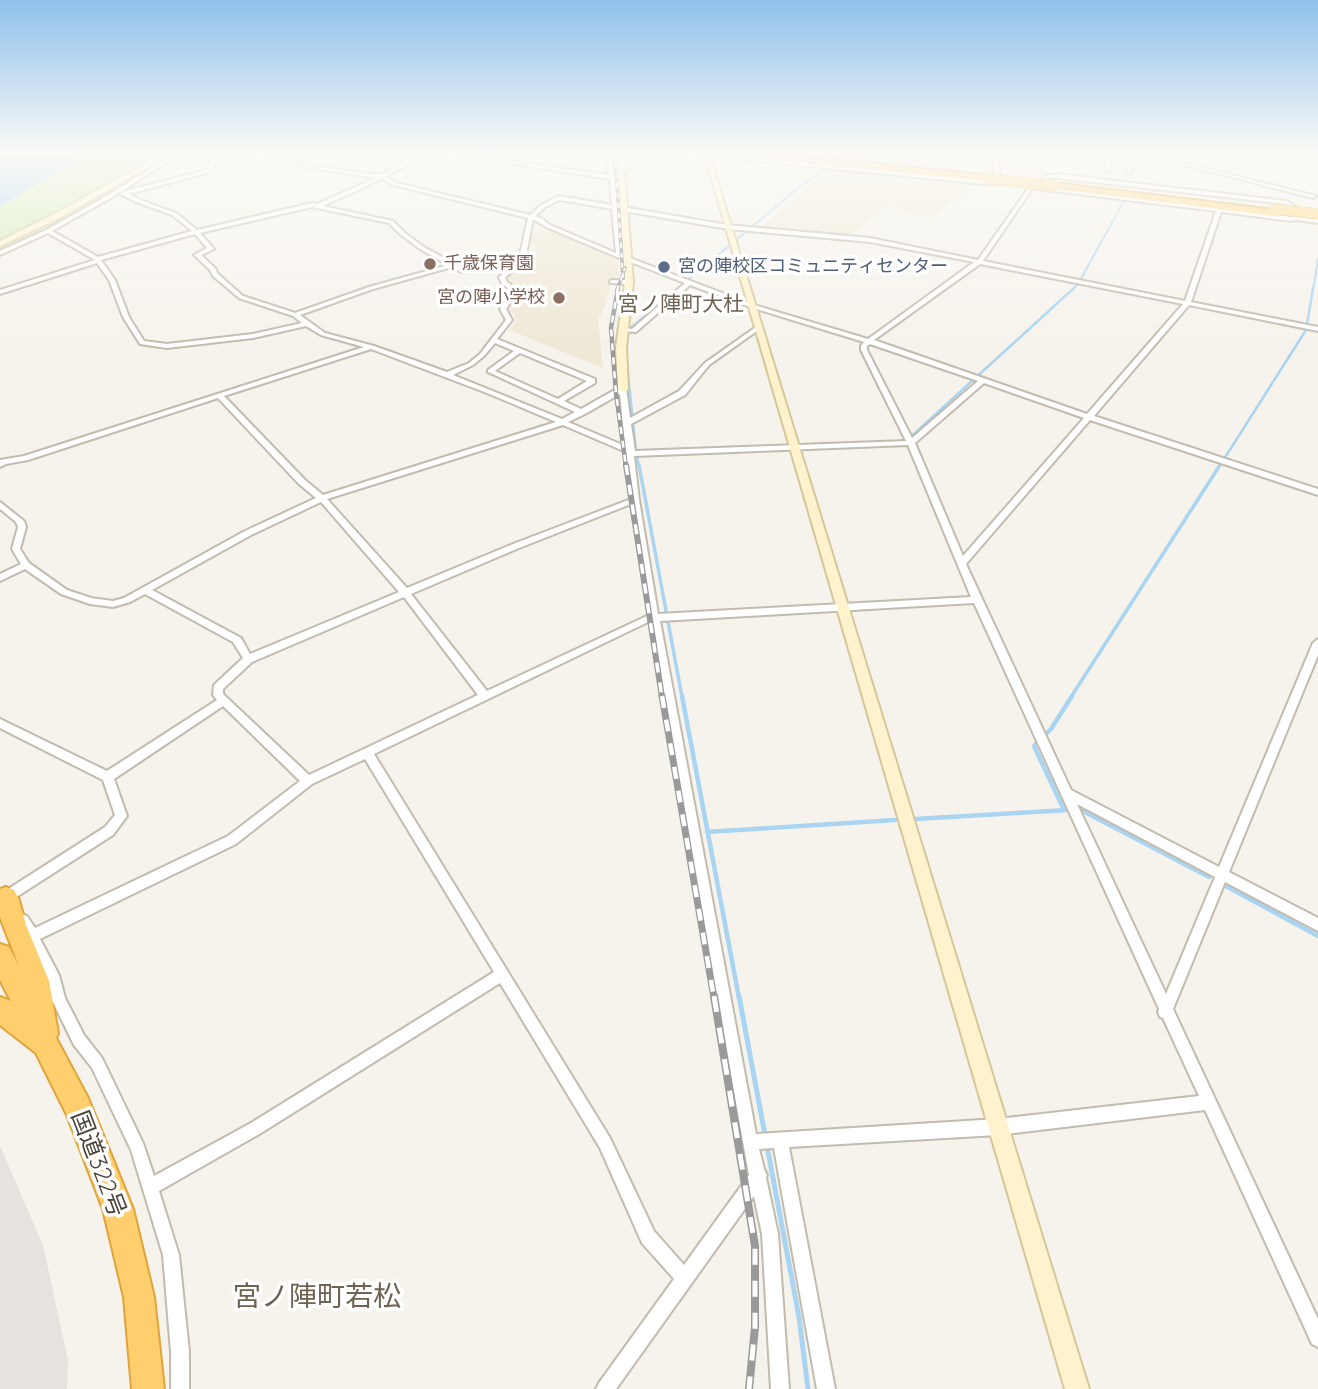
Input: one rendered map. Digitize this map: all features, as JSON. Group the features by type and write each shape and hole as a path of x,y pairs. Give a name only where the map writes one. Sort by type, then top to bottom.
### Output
{"highway":[{"path":"2,894 37,981 48,1048"},
{"name":"国道322号","path":"0,955 78,1108 118,1209 139,1297 148,1389"},
{"path":"0,1009 48,1048"}],"street":[{"path":"0,244 52,218"},
{"path":"0,253 72,218"},
{"path":"179,218 211,249 197,255 236,293 295,315 323,334 372,347 449,374 631,453 911,443 982,381"},
{"path":"0,292 97,260 255,218"},
{"path":"372,218 391,222 402,234 422,248 461,270 517,266"},
{"path":"449,374 471,364 482,355 509,320 503,309 516,290 504,283 502,277 522,260 531,218"},
{"path":"533,218 619,256 752,306 869,341 1318,492"},
{"path":"615,218 619,256"},
{"path":"626,218 629,282 622,330 623,389 635,500 750,1142 771,1234 779,1389"},
{"path":"669,218 728,227 870,240 1318,329"},
{"path":"725,218 1077,1389"},
{"path":"1010,218 980,261 869,341 864,350 911,443 977,600 1068,794 1165,1012 1210,1102 1318,1338"},
{"path":"963,562 1187,304 1216,218"},
{"path":"1281,218 1318,218"},
{"path":"48,231 97,260 112,280 126,317 142,343 167,346 253,336 309,323"},
{"path":"295,315 371,288 454,265"},
{"path":"612,282 629,282"},
{"path":"622,330 634,331 689,282"},
{"path":"628,422 682,393 708,363 758,328"},
{"path":"494,340 592,381 560,401"},
{"path":"0,465 372,347"},
{"path":"520,350 490,371 582,412"},
{"path":"0,505 20,521 22,527 16,549 26,565 64,592 98,603 113,604 145,590 248,533 322,498 561,423 623,389"},
{"path":"220,396 302,482 322,498 405,592 484,695"},
{"path":"308,781 218,695 218,688 248,659 405,592 635,500"},
{"path":"0,578 26,565"},
{"path":"145,590 237,640 248,659"},
{"path":"32,936 232,840 308,781 484,695 654,617 977,600"},
{"path":"1165,1012 1318,643"},
{"path":"108,777 223,701"},
{"path":"0,723 108,777 121,816 109,831 2,894 32,936 52,975 59,1000 79,1040 97,1063 138,1148 171,1255 180,1352 180,1389"},
{"path":"367,752 605,1143 649,1237 685,1279"},
{"path":"1068,794 1318,925"},
{"path":"150,1186 256,1128 503,974"},
{"path":"750,1142 998,1127 1210,1102"},
{"path":"780,1139 826,1389"},
{"path":"605,1389 759,1175"}],"shaded area":[{"path":"772,218 872,218 846,237 761,228"},
{"name":"宮の陣小学校","path":"556,230 617,260 620,274 611,281 604,309 598,319 603,368 509,330 515,323 515,316 508,310 520,289 510,285 505,277 530,258 536,248 528,239 532,233"},
{"path":"0,1146 43,1245 68,1360 67,1389 0,1389"}],"green space":[{"path":"0,218 49,218 0,241"},
{"path":"52,218 69,218 0,251 0,246"}],"waterway":[{"path":"676,290 763,218"},
{"path":"1074,288 1115,218"},
{"path":"1313,290 1318,259"},
{"path":"628,330 679,288"},
{"path":"899,442 915,433 1074,288"},
{"path":"1219,467 1306,330 1313,288"},
{"path":"626,340 626,357"},
{"path":"627,365 636,451"},
{"path":"636,451 706,448"},
{"path":"636,451 639,467"},
{"path":"639,465 682,697"},
{"path":"1071,697 1220,465"},
{"path":"682,696 708,832"},
{"path":"1064,810 1034,746 1051,729 1072,696"},
{"path":"915,819 1068,810"},
{"path":"1081,810 1209,877"},
{"path":"708,832 895,820"},
{"path":"708,832 739,998"},
{"path":"1224,885 1318,936"},
{"path":"739,996 765,1135"},
{"path":"767,1146 799,1317 808,1389"}],"railway":[{"path":"619,218 623,274"},
{"path":"623,274 625,268"},
{"path":"617,290 623,274"},
{"path":"618,288 611,328 626,467"},
{"path":"626,465 662,697"},
{"path":"662,696 714,998"},
{"path":"714,996 755,1246 755,1327 749,1389"}],"place":[{"name":"千歳保育園","path":"430,264"},
{"name":"宮の陣校区コミュニティセンター","path":"664,267"},
{"name":"宮の陣小学校","path":"559,298"}],"district":[{"name":"宮ノ陣町大杜","path":"681,305"},
{"name":"宮ノ陣町若松","path":"317,1298"}]}
